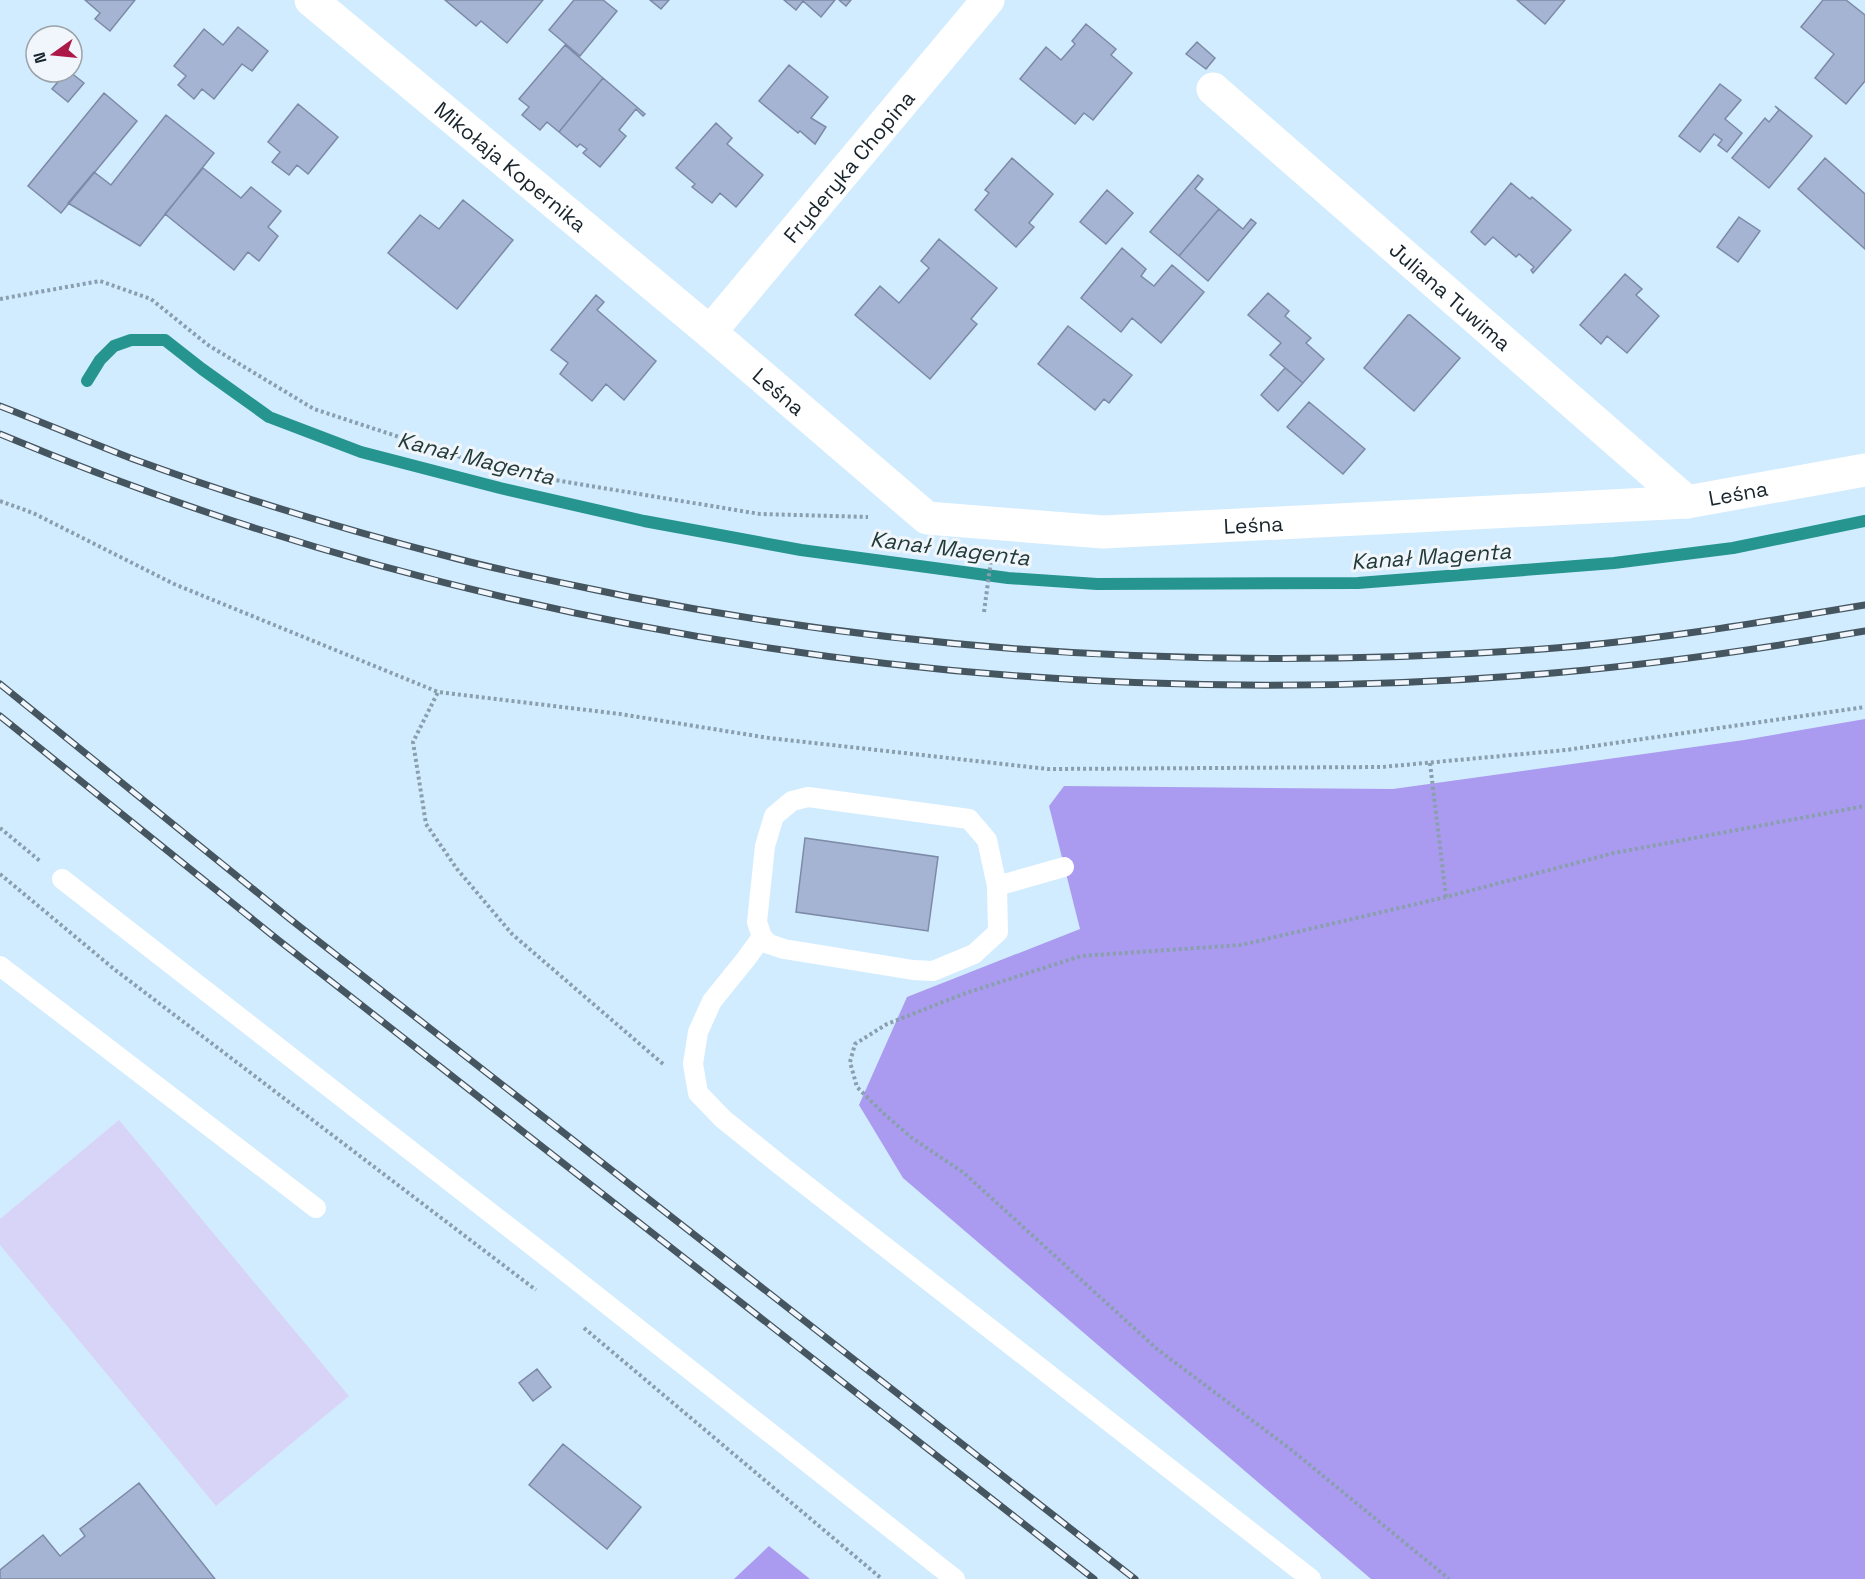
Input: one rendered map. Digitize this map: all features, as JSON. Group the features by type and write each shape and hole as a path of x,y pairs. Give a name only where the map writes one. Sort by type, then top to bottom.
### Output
{"street":[{"name":"Mikołaja Kopernika","path":"311,0 710,332"},
{"name":"Fryderyka Chopina","path":"710,332 988,0"},
{"name":"Juliana Tuwima","path":"1213,89 1686,502"},
{"name":"Leśna","path":"710,332 927,518 1103,532 1686,502 1865,470"}],"lane":[{"path":"808,797 969,819 987,840 997,886 998,932 974,954 933,971 913,970 783,949 769,944 762,937 757,922 765,846 774,816 792,801 808,797"},
{"path":"997,886 1064,867"},
{"path":"62,879 552,1260 955,1579"},
{"path":"762,937 712,1001 698,1032 693,1064 698,1093 723,1119 784,1168 1311,1579"},
{"path":"0,966 316,1208"}],"path":[{"path":"0,299 100,281 150,299 208,345 314,410 506,472 760,514 927,518"},
{"path":"0,501 33,513 174,584 438,692 620,714 769,738 1048,769 1382,767 1566,750 1865,706"},
{"path":"984,612 991,557"},
{"path":"438,692 413,742 426,824 457,869 512,934 698,1093"},
{"path":"1430,763 1446,897"},
{"path":"1449,1579 1289,1448 1157,1348 964,1173 912,1138 883,1113 857,1087 850,1062 855,1044 887,1024 966,993 1081,956 1241,945 1446,897 1614,853 1865,806"},
{"path":"0,828 62,879"},
{"path":"0,874 114,969 538,1292"},
{"path":"582,1326 882,1579"}],"shaded area":[{"path":"1865,719 1865,1579 1371,1579 903,1178 859,1105 907,997 1080,929 1049,806 1064,786 1393,789 1744,740"},
{"path":"119,1120 349,1396 216,1506 0,1245 0,1219"},
{"path":"769,1546 810,1579 734,1579"}],"building":[{"path":"85,0 135,0 110,31 95,19 100,13"},
{"path":"445,0 543,0 507,43 481,21 476,26"},
{"path":"574,0 603,0 617,11 580,56 549,30"},
{"path":"650,0 669,0 661,9"},
{"path":"784,0 835,0 821,17 803,1 796,10"},
{"path":"839,0 851,0 846,6"},
{"path":"1517,0 1565,0 1545,24"},
{"path":"1823,0 1846,0 1865,15 1865,81 1846,104 1815,78 1834,54 1801,27"},
{"path":"1086,24 1116,49 1111,55 1132,73 1093,120 1084,113 1075,124 1020,79 1046,47 1061,60 1075,44 1072,41"},
{"path":"238,27 268,51 252,71 242,64 214,99 202,89 194,99 178,85 186,76 174,66 204,29 223,45"},
{"path":"1197,42 1215,58 1206,69 1186,54"},
{"path":"565,45 603,78 559,132 547,122 540,130 522,115 529,107 519,99"},
{"path":"789,65 828,97 811,118 826,127 815,144 759,101"},
{"path":"603,78 645,114 643,116 636,109 619,130 626,136 600,167 583,153 587,149 580,144 577,147 559,132"},
{"path":"56,84 83,84 68,102 52,89"},
{"path":"1720,84 1741,100 1725,119 1742,133 1727,152 1718,145 1722,140 1714,134 1700,152 1679,136"},
{"path":"104,93 137,121 61,213 28,186"},
{"path":"298,104 338,137 308,174 297,165 289,175 272,162 280,152 268,142"},
{"path":"1775,106 1812,136 1769,188 1732,158 1765,118 1769,122 1779,110"},
{"path":"166,115 214,153 140,246 68,203 94,172 111,185"},
{"path":"716,123 732,138 727,144 763,175 736,207 720,193 712,203 692,187 695,184 676,168"},
{"path":"1012,158 1053,194 1029,223 1034,227 1016,247 975,210 989,193 985,190"},
{"path":"1825,158 1865,194 1865,249 1798,189"},
{"path":"203,168 241,198 251,187 281,211 268,227 278,236 259,261 248,252 234,270 165,214"},
{"path":"1198,175 1203,179 1195,189 1219,209 1179,256 1150,232"},
{"path":"1511,183 1530,199 1532,197 1571,230 1533,273 1531,270 1534,267 1519,254 1516,257 1493,237 1485,245 1471,232"},
{"path":"1107,190 1133,213 1106,244 1080,222"},
{"path":"463,200 513,240 457,309 388,253 420,215 439,229"},
{"path":"1219,209 1243,229 1251,219 1256,223 1208,281 1179,256"},
{"path":"1739,217 1760,231 1738,262 1717,247"},
{"path":"939,239 997,288 971,319 977,324 930,379 855,315 880,286 899,303 929,268 921,261"},
{"path":"1122,248 1146,269 1141,276 1154,286 1172,265 1204,292 1161,343 1132,318 1121,332 1081,298"},
{"path":"1625,274 1642,289 1636,295 1659,316 1627,353 1607,336 1601,344 1580,325"},
{"path":"1268,293 1289,311 1285,316 1311,338 1306,343 1324,359 1303,383 1270,355 1281,343 1248,315"},
{"path":"596,295 604,302 597,310 656,361 624,400 606,384 592,401 560,374 568,363 551,350"},
{"path":"1408,315 1460,358 1414,411 1364,368"},
{"path":"1068,326 1132,375 1109,403 1104,399 1095,410 1038,364"},
{"path":"1285,368 1303,383 1278,411 1261,395"},
{"path":"1309,402 1365,449 1343,474 1287,427"},
{"path":"805,838 938,857 928,931 796,912"},
{"path":"537,1369 551,1387 533,1401 519,1383"},
{"path":"563,1444 641,1507 607,1549 529,1485"},
{"path":"139,1483 215,1579 0,1579 0,1570 43,1535 60,1556 85,1536 80,1529"}],"waterway":[{"name":"Kanał Magenta","path":"87,381 100,360 114,346 131,340 165,340 269,417 361,452 500,488 644,521 801,550 1008,578 1097,584 1358,583 1614,563 1733,548 1865,521"}],"railway":[{"path":"0,406 133,459 209,486 326,523 443,555 630,597 744,617 857,633 971,645 1199,658 1428,656 1624,641 1745,625 1865,605"},
{"path":"0,434 185,505 374,564 567,611 762,647 959,671 1157,683 1355,684 1553,673 1631,665 1865,631"},
{"path":"0,684 290,919 1135,1579"},
{"path":"0,716 277,939 1094,1579"}]}
